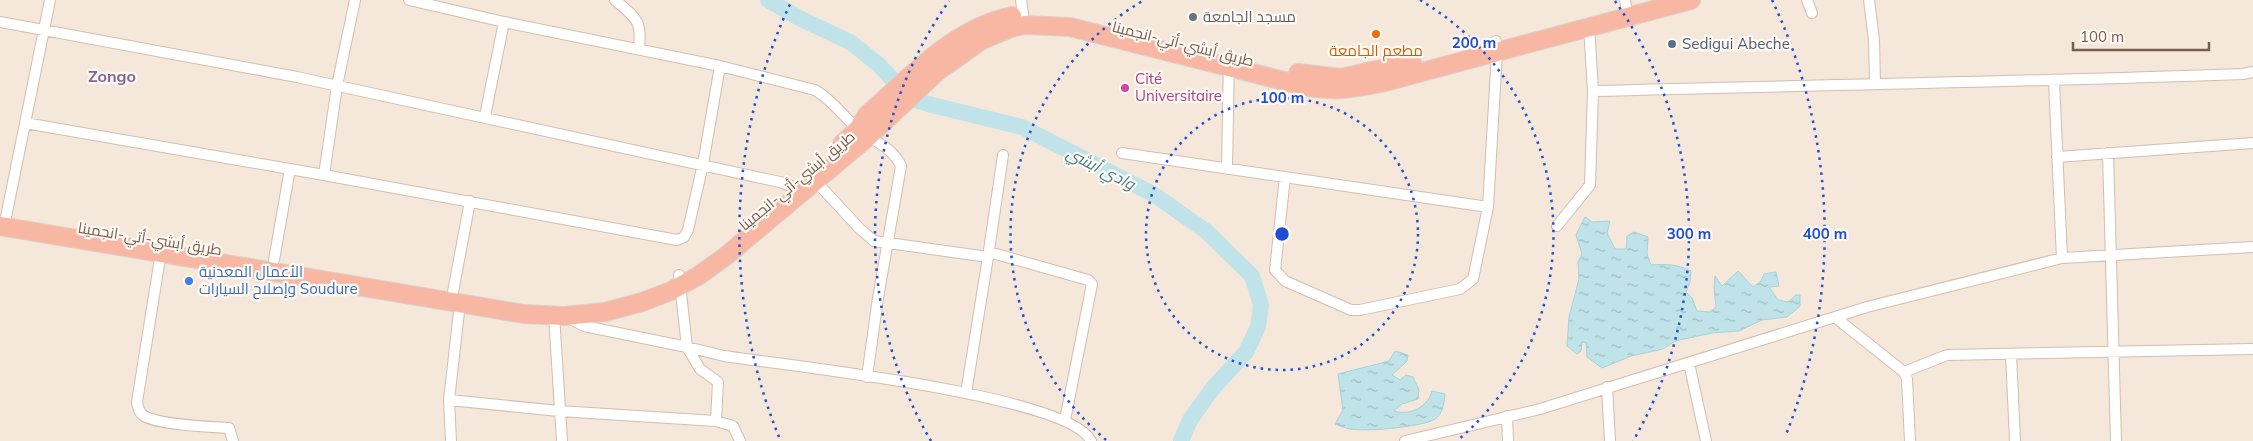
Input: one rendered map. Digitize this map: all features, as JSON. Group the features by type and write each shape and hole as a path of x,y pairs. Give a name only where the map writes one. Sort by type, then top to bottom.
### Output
{"highway":[{"path":"457,297 524,314 559,316 606,312 642,302 726,256 794,190 812,178 933,66 948,55 1011,28 1024,25 1070,27 1229,61 1308,87 1328,91 1381,83 1626,4 1651,0"},
{"path":"1497,46 1589,27 1691,0"},
{"name":"طريق أبشي-أتي-انجمينا","path":"948,55 979,27 1022,7 1062,14 1229,61"},
{"path":"2,221 161,252 457,297 525,303 568,305 605,300 680,280"},
{"name":"طريق أبشي-أتي-انجمينا","path":"2,221 274,260 320,275"}],"street":[{"path":"2,221 25,123 50,0"},
{"path":"324,175 337,86 355,0"},
{"path":"410,0 504,22 639,48 815,90 868,127 897,157 901,166 878,298 867,377"},
{"path":"615,0 633,15 641,29 639,48"},
{"path":"1807,0 1812,13"},
{"path":"1869,0 1874,40 1874,83"},
{"path":"0,22 484,116 670,160 703,164 780,182 794,190"},
{"path":"484,116 504,22"},
{"path":"1557,226 1590,185 1593,91 1589,27"},
{"path":"1286,177 1275,270 1285,281 1351,310 1360,310 1460,289 1468,285 1473,279 1488,207 1497,46"},
{"path":"1227,169 1229,61"},
{"path":"25,123 470,201 676,240 684,237 688,230 703,164 720,66"},
{"path":"1593,91 1874,83 2054,81 2243,74 2253,72"},
{"path":"2054,81 2062,258"},
{"path":"2058,157 2253,143"},
{"path":"2108,153 2112,352 2116,441"},
{"path":"1122,154 1488,207"},
{"path":"966,392 1003,155"},
{"path":"274,260 290,169"},
{"path":"812,178 874,241 989,254 1088,280 1092,284 1066,420"},
{"path":"452,441 449,400 457,297 470,201"},
{"path":"1405,441 1540,409 1867,308 2062,258 2253,248"},
{"path":"161,252 137,402 139,411 144,416 171,423 230,428 233,441"},
{"path":"680,280 687,347 700,369 718,382 716,421"},
{"path":"562,441 559,411 559,316 584,326 724,356 966,392 1020,405 1066,420 1088,434 1091,441"},
{"path":"1836,318 1904,372 1907,379 1910,441"},
{"path":"1904,372 1947,355 2011,358 2112,352 2253,349"},
{"path":"2011,358 2015,441"},
{"path":"1689,363 1706,441"},
{"path":"1607,387 1610,441"},
{"path":"449,400 559,411 716,421 733,426 740,441"},
{"path":"1507,416 1508,441"}],"shaded area":[{"path":"0,0 2253,0 2253,441 0,441"}],"water":[{"path":"1585,217 1592,222 1610,221 1607,233 1615,249 1626,249 1627,236 1634,232 1648,237 1647,254 1651,265 1671,265 1691,271 1690,282 1686,292 1692,298 1697,311 1710,312 1716,307 1715,276 1722,286 1738,271 1753,287 1761,281 1764,274 1776,272 1779,286 1769,287 1778,300 1788,302 1796,295 1800,295 1800,306 1787,317 1762,320 1739,331 1712,333 1675,341 1663,349 1631,356 1602,368 1587,357 1586,343 1582,342 1581,351 1577,354 1567,346 1569,317 1579,279 1578,262 1582,254 1576,235"},
{"path":"1395,351 1408,355 1407,361 1392,375 1400,380 1406,375 1413,377 1419,390 1418,399 1402,404 1394,411 1406,412 1418,409 1427,402 1432,391 1445,394 1443,408 1438,417 1429,422 1380,429 1357,430 1335,424 1343,410 1338,374 1389,361"}],"waterway":[{"name":"وادي أبشي","path":"768,0 801,19 850,42 878,64 904,92 916,100 1022,127 1153,194 1206,231 1252,276 1261,305 1258,327 1246,352 1213,388 1190,420 1181,441"}],"place":[{"name":"مسجد الجامعة","path":"1193,17"},
{"name":"مطعم الجامعة","path":"1376,34"},
{"name":"Sedigui Abeche","path":"1672,44"},
{"name":"Cité Universitaire","path":"1125,88"},
{"name":"الأعمال المعدنية وإصلاح السيارات Soudure","path":"189,281"}],"district":[{"name":"Zongo","path":"112,76"}]}
